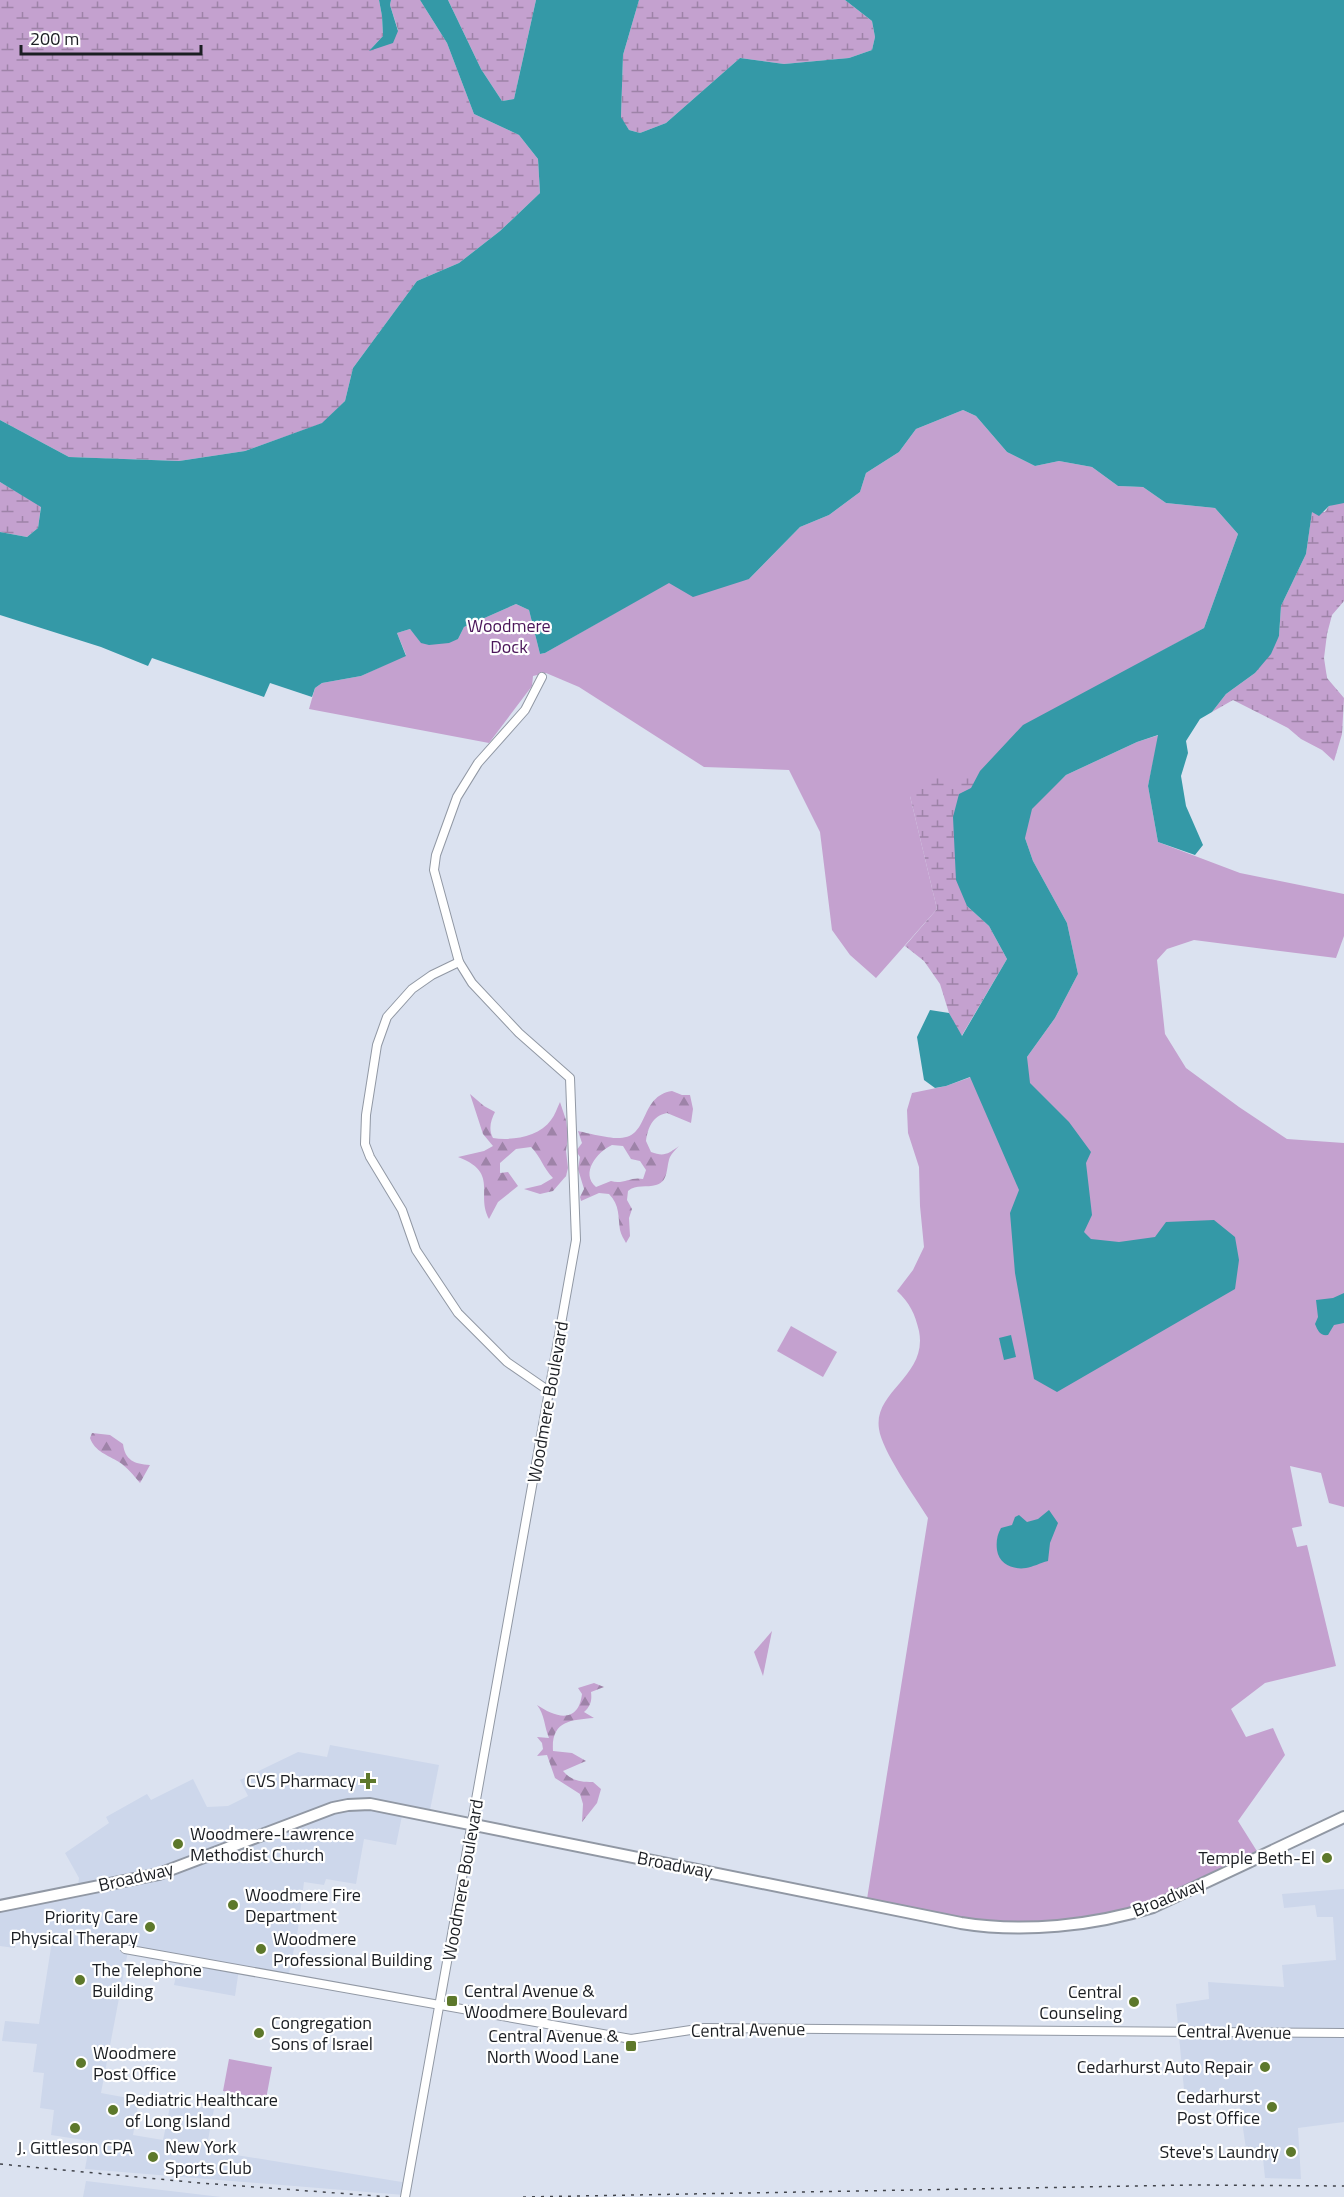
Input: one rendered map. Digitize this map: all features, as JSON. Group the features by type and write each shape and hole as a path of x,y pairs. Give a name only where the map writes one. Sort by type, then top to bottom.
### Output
{"main road":[{"name":"Broadway","path":"0,1906 159,1874 287,1825 348,1805 370,1804 961,1923 1000,1928 1054,1926 1142,1910 1165,1902 1344,1817"}],"street":[{"name":"Woodmere Boulevard","path":"405,2197 576,1240 570,1078 541,1054 487,1001 459,962 434,870 436,855 450,814 469,777 525,710 542,677"},
{"path":"459,962 432,975 412,989 387,1017 377,1045 366,1115 365,1144 370,1157 402,1210 416,1250 458,1313 507,1362 549,1391"},
{"name":"Central Avenue","path":"125,1949 631,2039 704,2028 1344,2033"}],"shaded area":[{"path":"330,1745 439,1765 429,1815 403,1811 396,1845 364,1839 356,1884 326,1879 324,1885 304,1882 298,1929 288,1978 239,1969 235,1996 174,1985 180,1958 128,1951 101,2093 139,2100 133,2135 163,2140 171,2102 214,2109 206,2150 408,2183 404,2195 85,2169 90,2141 51,2135 54,2110 40,2108 44,2073 33,2072 37,2044 2,2041 5,2021 39,2024 52,1941 16,1937 15,1948 0,1946 0,1900 78,1885 79,1878 65,1853 109,1823 106,1817 147,1794 151,1800 193,1779 207,1807 228,1806 248,1796 240,1780 298,1752 327,1757"},
{"path":"1344,1889 1344,2122 1298,2128 1301,2179 1265,2178 1262,2149 1246,2149 1238,2094 1185,2100 1176,2004 1209,1999 1208,1982 1284,1987 1282,1965 1336,1960 1333,1917 1317,1917 1315,1905 1284,1908 1282,1894"},
{"path":"86,2181 221,2197 83,2197"}],"green space":[{"path":"0,0 379,0 383,36 370,50 398,30 390,5 391,0 420,0 447,43 474,114 519,135 538,159 540,193 500,231 459,263 417,281 353,368 345,401 323,423 245,451 179,461 69,457 0,420"},
{"path":"448,0 536,0 514,99 502,101 481,69"},
{"path":"639,0 845,0 872,21 875,37 872,50 849,58 784,64 740,58 666,123 640,133 629,130 621,118 623,55"},
{"name":"Woodmere Dock","path":"963,410 976,416 1007,452 1035,466 1059,461 1092,467 1118,486 1143,487 1166,503 1215,508 1238,534 1204,628 1124,672 1034,805 1066,775 1137,742 1159,735 1148,786 1158,842 1240,873 1344,894 1344,936 1336,958 1194,940 1167,949 1157,960 1165,1034 1186,1068 1287,1139 1344,1143 1344,1507 1329,1503 1321,1473 1290,1466 1302,1526 1292,1528 1297,1547 1307,1545 1336,1666 1265,1683 1231,1709 1246,1737 1273,1728 1285,1755 1238,1821 1260,1856 1154,1906 1069,1922 1002,1925 867,1899 928,1518 892,1461 879,1429 879,1416 884,1404 909,1372 920,1347 919,1331 914,1314 909,1304 897,1291 913,1270 924,1247 919,1167 908,1133 907,1110 912,1093 946,1086 1027,1057 1055,1018 1078,974 1067,923 1033,861 1025,838 910,796 937,909 876,978 850,955 832,930 820,832 789,770 704,767 579,687 546,673 533,676 532,686 489,743 309,709 315,688 322,683 361,676 406,655 397,633 410,629 422,643 458,639 464,627 516,604 529,610 540,654 669,582 749,579 800,527 829,515 860,492 866,473 899,452 916,429"},
{"path":"0,482 41,506 38,528 27,537 0,532"},
{"path":"1339,502 1344,503 1344,601 1332,615 1324,658 1327,678 1344,698 1342,734 1334,761 1322,750 1301,739 1288,728 1233,700 1212,712 1226,694 1255,673 1279,636 1281,606 1306,554 1312,511 1325,512 1329,506"},
{"path":"978,776 971,788 967,906 989,926 1007,959 961,1037 949,1013 940,984 924,961 905,946 937,909 910,796 930,777"},
{"path":"672,1091 690,1095 693,1109 691,1123 667,1113 652,1123 646,1141 651,1152 666,1154 679,1146 670,1157 663,1181 653,1186 628,1191 627,1200 632,1209 629,1218 630,1236 626,1243 620,1232 617,1207 609,1194 599,1193 581,1201 580,1197 584,1189 578,1169 580,1157 576,1151 582,1143 578,1131 611,1138 629,1136 641,1124 654,1100","holes":["612,1145 623,1146 631,1159 640,1161 646,1170 643,1179 611,1181 596,1187 590,1176 592,1163 606,1148"]},
{"path":"470,1094 495,1112 490,1128 493,1138 500,1139 532,1134 546,1126 560,1102 568,1136 566,1151 568,1168 566,1176 553,1191 540,1194 524,1189 541,1185 553,1178 531,1147 516,1149 500,1163 500,1173 508,1172 518,1186 498,1202 489,1219 485,1210 483,1177 471,1163 458,1157 484,1151 493,1146 483,1134"},
{"path":"791,1326 837,1352 823,1377 777,1351"},
{"path":"92,1433 110,1435 123,1444 131,1460 139,1464 150,1465 140,1483 122,1464 95,1447 90,1438"},
{"path":"772,1631 763,1676 754,1652"},
{"path":"594,1683 604,1687 591,1692 590,1703 584,1712 594,1718 564,1724 555,1733 553,1741 553,1751 572,1753 586,1761 563,1771 576,1780 593,1782 601,1789 597,1803 582,1822 583,1804 580,1794 555,1778 547,1755 537,1756 543,1749 537,1737 549,1738 542,1713 537,1705 558,1715 571,1714 580,1704 582,1694 578,1688"},
{"path":"229,2059 272,2067 266,2099 223,2091"}],"water":[{"path":"379,0 391,0 390,5 398,31 393,43 369,51 383,36"},
{"path":"420,0 448,0 481,69 502,101 514,99 536,0 639,0 623,55 621,117 629,130 640,133 666,123 740,58 784,64 849,58 872,50 875,37 872,21 845,0 1344,0 1344,503 1329,506 1319,516 1312,512 1306,554 1281,606 1279,636 1271,654 1255,673 1226,694 1212,712 1200,719 1186,741 1188,753 1181,776 1186,806 1203,845 1195,855 1158,842 1148,786 1158,735 1137,742 1066,775 1032,809 1025,838 1033,861 1067,923 1078,974 1055,1018 1027,1057 1030,1083 1069,1122 1091,1152 1086,1163 1092,1215 1084,1232 1091,1239 1119,1242 1155,1237 1166,1222 1214,1220 1235,1237 1239,1260 1235,1289 1057,1392 1034,1379 1015,1273 1010,1213 1019,1190 970,1077 935,1088 924,1080 917,1037 930,1010 949,1013 962,1036 1007,959 989,926 967,906 956,880 953,817 959,794 971,788 980,771 1023,725 1204,628 1238,534 1215,508 1166,503 1143,487 1118,486 1092,467 1059,461 1035,466 1007,452 976,416 963,410 916,429 899,452 866,473 860,492 829,515 800,527 749,579 693,597 669,583 545,653 540,654 529,610 516,604 464,627 458,639 449,643 429,645 421,643 410,629 397,633 406,656 361,676 322,683 315,688 312,697 270,683 264,697 152,658 148,666 101,647 0,615 0,532 27,537 38,528 41,507 0,482 0,420 69,457 179,461 245,451 322,423 345,401 353,368 417,281 459,263 500,231 540,193 538,159 519,135 474,114 447,43"},
{"path":"1344,1293 1344,1323 1334,1325 1328,1335 1321,1334 1315,1324 1318,1317 1316,1300 1333,1298"},
{"path":"1011,1335 1016,1357 1004,1360 999,1338"},
{"path":"1049,1510 1058,1523 1050,1543 1048,1561 1021,1568 1007,1565 998,1555 997,1541 1001,1528 1012,1525 1015,1517 1019,1515 1027,1522 1038,1519"}],"railway":[{"path":"0,2164 200,2183 391,2197"},
{"path":"523,2197 1191,2185 1344,2186"}],"place":[{"name":"CVS Pharmacy","path":"368,1781"},
{"name":"Woodmere-Lawrence Methodist Church","path":"178,1844"},
{"name":"Temple Beth-El","path":"1327,1858"},
{"name":"Woodmere Fire Department","path":"233,1905"},
{"name":"Priority Care Physical Therapy","path":"150,1927"},
{"name":"Woodmere Professional Building","path":"261,1949"},
{"name":"The Telephone Building","path":"80,1980"},
{"name":"Central Avenue & Woodmere Boulevard","path":"452,2001"},
{"name":"Central Counseling","path":"1134,2002"},
{"name":"Congregation Sons of Israel","path":"259,2033"},
{"name":"Central Avenue & North Wood Lane","path":"631,2046"},
{"name":"Woodmere Post Office","path":"81,2063"},
{"name":"Cedarhurst Auto Repair","path":"1265,2067"},
{"name":"Cedarhurst Post Office","path":"1272,2107"},
{"name":"Pediatric Healthcare of Long Island","path":"113,2110"},
{"name":"J. Gittleson CPA","path":"75,2128"},
{"name":"Steve's Laundry","path":"1291,2152"},
{"name":"New York Sports Club","path":"153,2157"}]}
